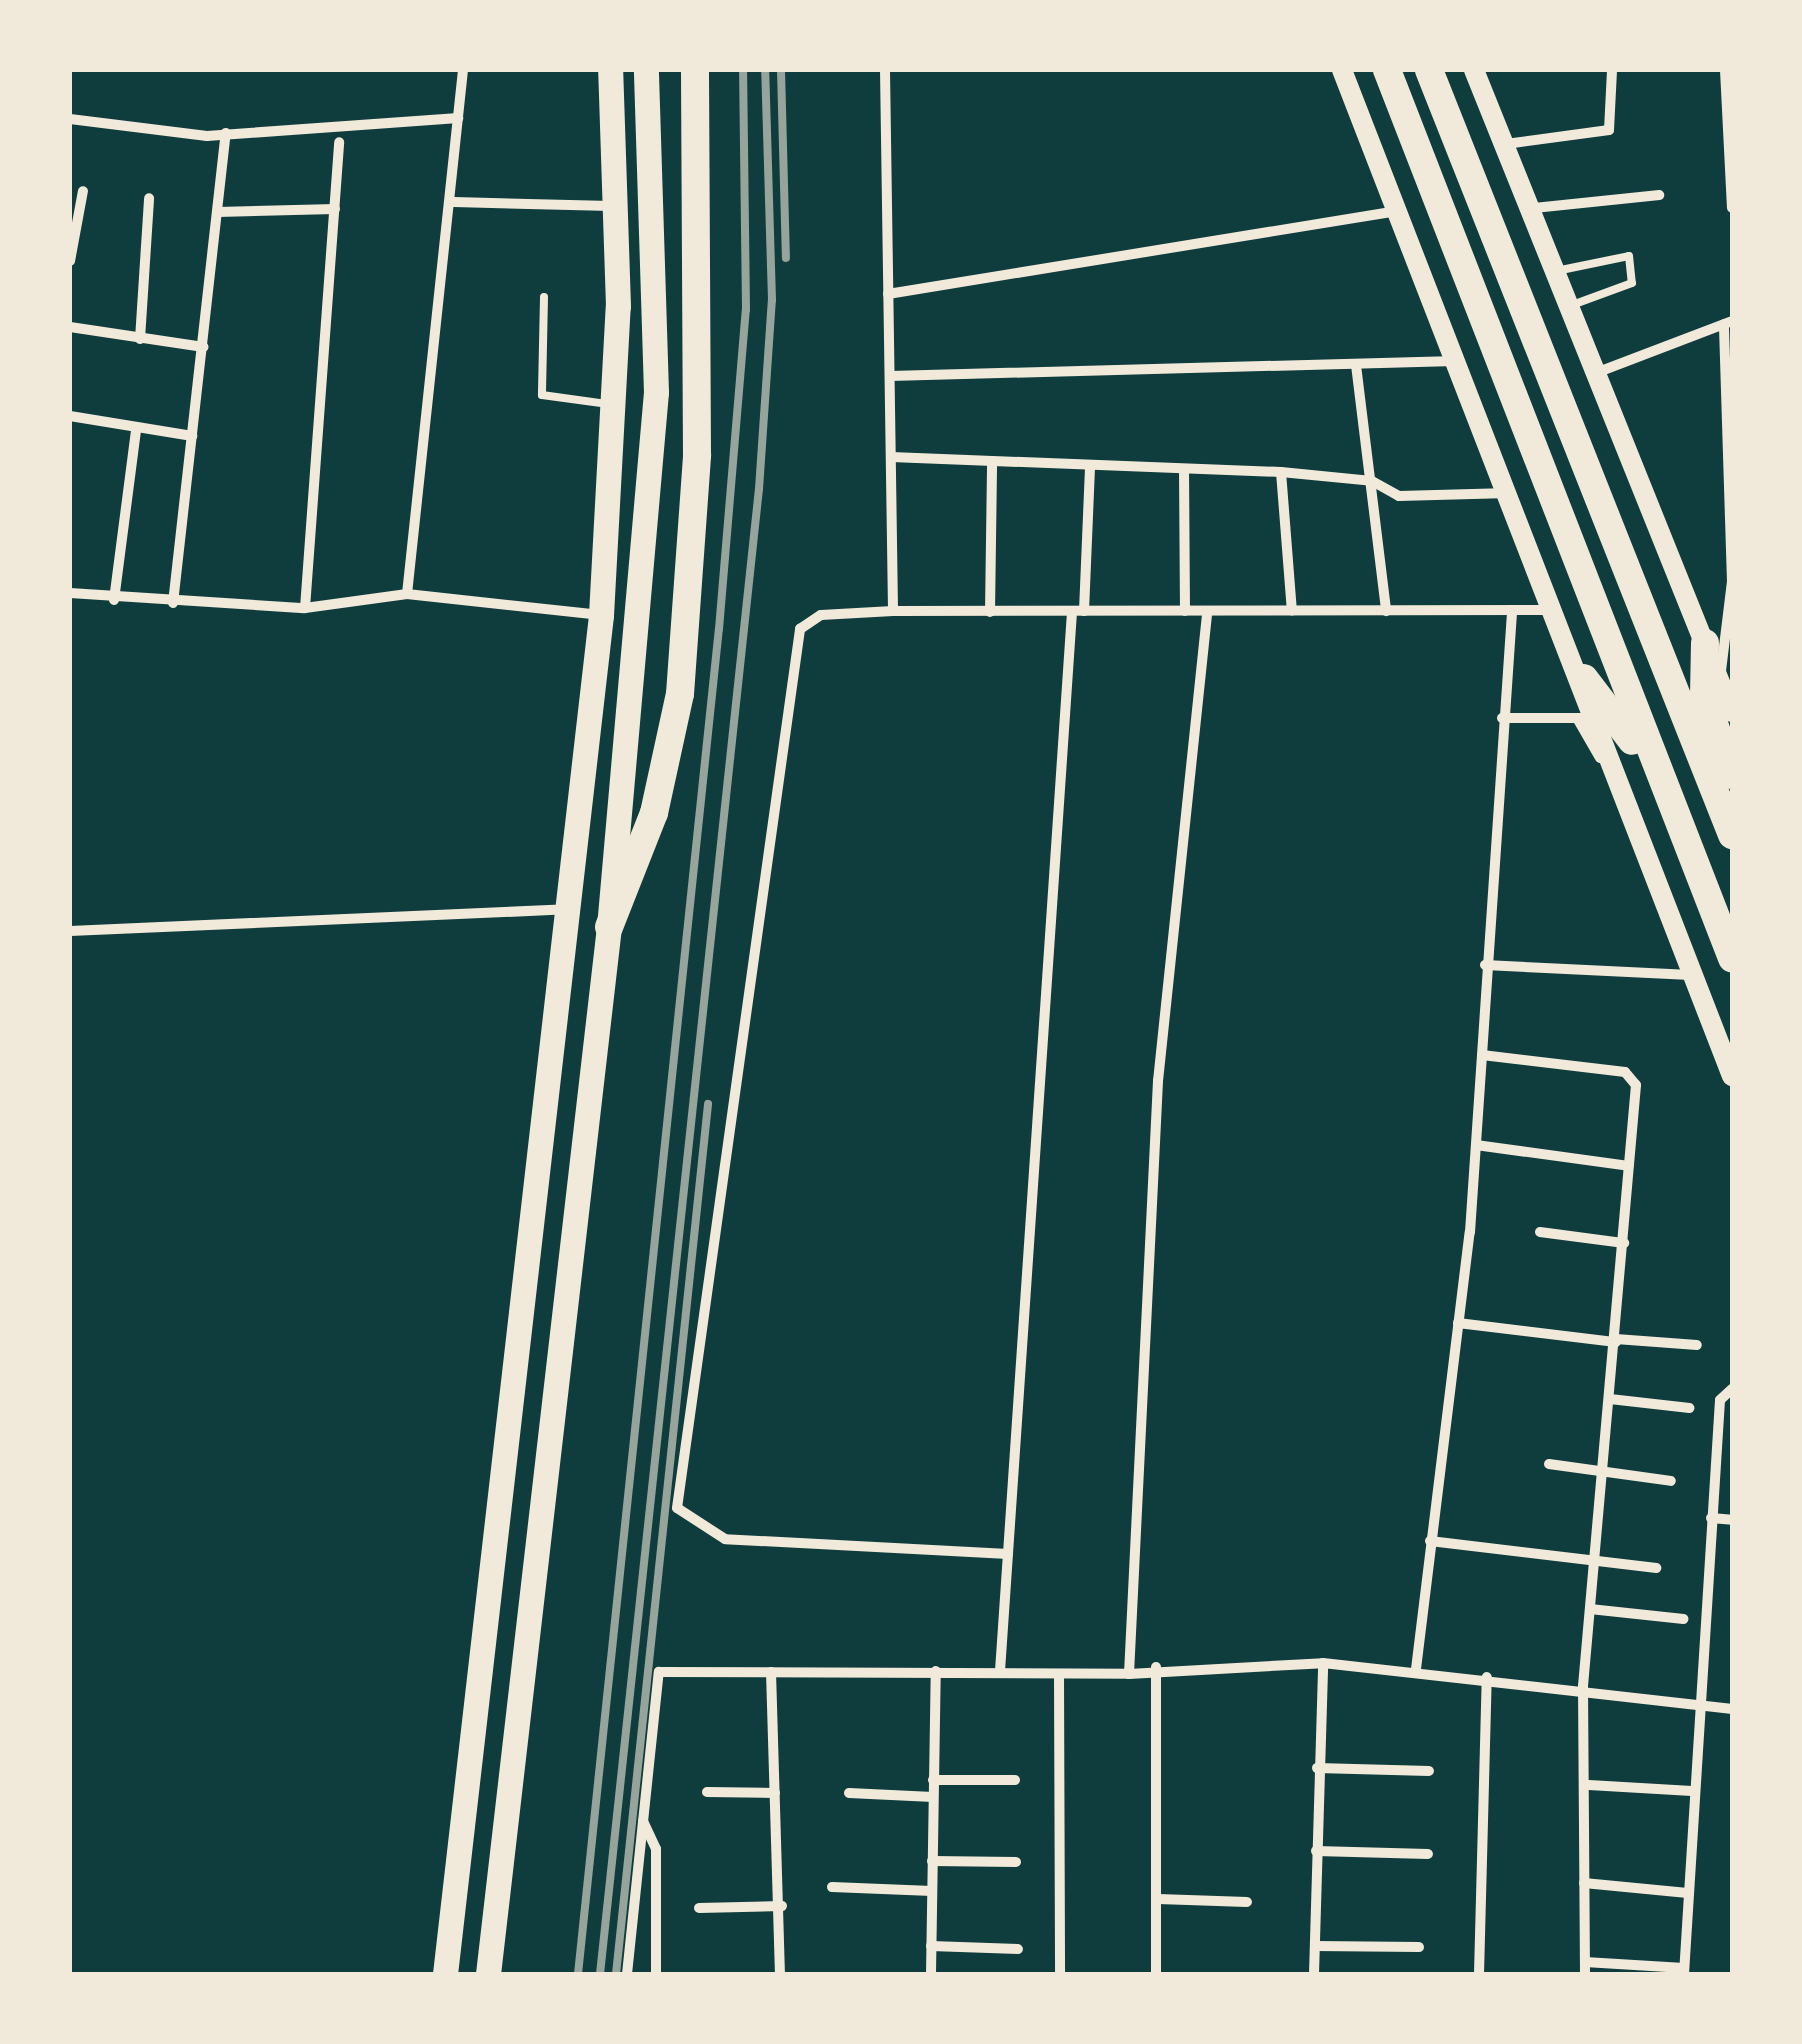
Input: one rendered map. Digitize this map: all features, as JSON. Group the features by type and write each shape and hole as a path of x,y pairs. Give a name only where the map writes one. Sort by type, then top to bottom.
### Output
{"highway":[{"path":"445,1974 601,615 618,306 618,206 610,70"},
{"path":"488,1974 531,1567 610,927 659,310 646,70"},
{"path":"610,927 670,754 685,633 697,455 695,70"},
{"path":"1387,70 1732,958"},
{"path":"1429,70 1732,835"},
{"path":"618,306 659,310"},
{"path":"1706,643 1732,775"},
{"path":"1584,678 1630,734 1732,977"},
{"path":"494,1561 531,1567"}],"main road":[{"path":"1342,70 1584,678 1588,717 1630,811 1732,1076"},
{"path":"1474,70 1576,304 1706,643 1720,682 1720,712"}],"street":[{"path":"406,594 454,202 463,70"},
{"path":"885,70 894,612"},
{"path":"1506,144 1609,130 1612,70"},
{"path":"1725,70 1732,208"},
{"path":"70,118 226,133 458,118"},
{"path":"172,602 226,133"},
{"path":"305,608 339,142"},
{"path":"70,261 83,191"},
{"path":"1534,208 1659,195"},
{"path":"140,339 149,198"},
{"path":"454,202 618,206"},
{"path":"218,212 335,209"},
{"path":"888,294 1398,211"},
{"path":"1601,370 1728,323 1732,582 1720,682"},
{"path":"70,327 204,346"},
{"path":"890,376 1457,361"},
{"path":"1356,365 1386,611"},
{"path":"70,416 136,430 192,436"},
{"path":"114,600 136,430"},
{"path":"891,457 1090,468 1281,472 1370,481 1400,496 1510,493"},
{"path":"990,612 992,464"},
{"path":"1000,1671 1090,468"},
{"path":"1184,469 1186,612"},
{"path":"1281,472 1292,612"},
{"path":"70,593 114,600 305,608 406,594 601,615"},
{"path":"1008,1554 725,1539 677,1508 805,623 894,612 1556,610"},
{"path":"1130,1674 1158,1081 1207,612"},
{"path":"1416,1669 1476,1145 1485,965 1512,612"},
{"path":"1502,718 1588,717"},
{"path":"70,931 568,909"},
{"path":"1485,965 1692,975"},
{"path":"1482,1056 1632,1076 1624,1244 1583,1686 1589,1785 1585,1968 1684,1971 1697,1705 1720,1400 1732,1390"},
{"path":"1476,1145 1630,1166"},
{"path":"1540,1232 1624,1244"},
{"path":"1458,1323 1697,1345"},
{"path":"1610,1399 1689,1408"},
{"path":"1549,1464 1671,1481"},
{"path":"1711,1518 1732,1520"},
{"path":"1430,1541 1656,1568"},
{"path":"1590,1609 1684,1619"},
{"path":"627,1974 659,1672 1130,1674 1156,1667 1323,1663 1583,1686 1732,1709"},
{"path":"1314,1974 1323,1663"},
{"path":"1156,1667 1156,1974"},
{"path":"931,1974 936,1671"},
{"path":"771,1672 782,1906 780,1974"},
{"path":"1059,1674 1060,1974"},
{"path":"1479,1974 1487,1677"},
{"path":"1317,1768 1428,1771"},
{"path":"933,1780 1015,1780"},
{"path":"1589,1785 1692,1790"},
{"path":"707,1792 776,1793"},
{"path":"849,1793 933,1798"},
{"path":"643,1821 656,1850 656,1974"},
{"path":"1316,1851 1428,1854"},
{"path":"932,1862 1016,1862"},
{"path":"1584,1883 1688,1892"},
{"path":"832,1887 932,1890"},
{"path":"1158,1899 1247,1902"},
{"path":"699,1908 782,1906"},
{"path":"931,1946 1018,1949"},
{"path":"1315,1946 1419,1947"}],"lane":[{"path":"1561,270 1629,256 1632,283 1576,304"},
{"path":"544,297 545,400 613,404"}],"railway":[{"path":"578,1974 719,629 746,310 743,70"},
{"path":"600,1974 759,489 772,300 765,70"},
{"path":"781,70 786,258"},
{"path":"616,1974 708,1104"}]}
